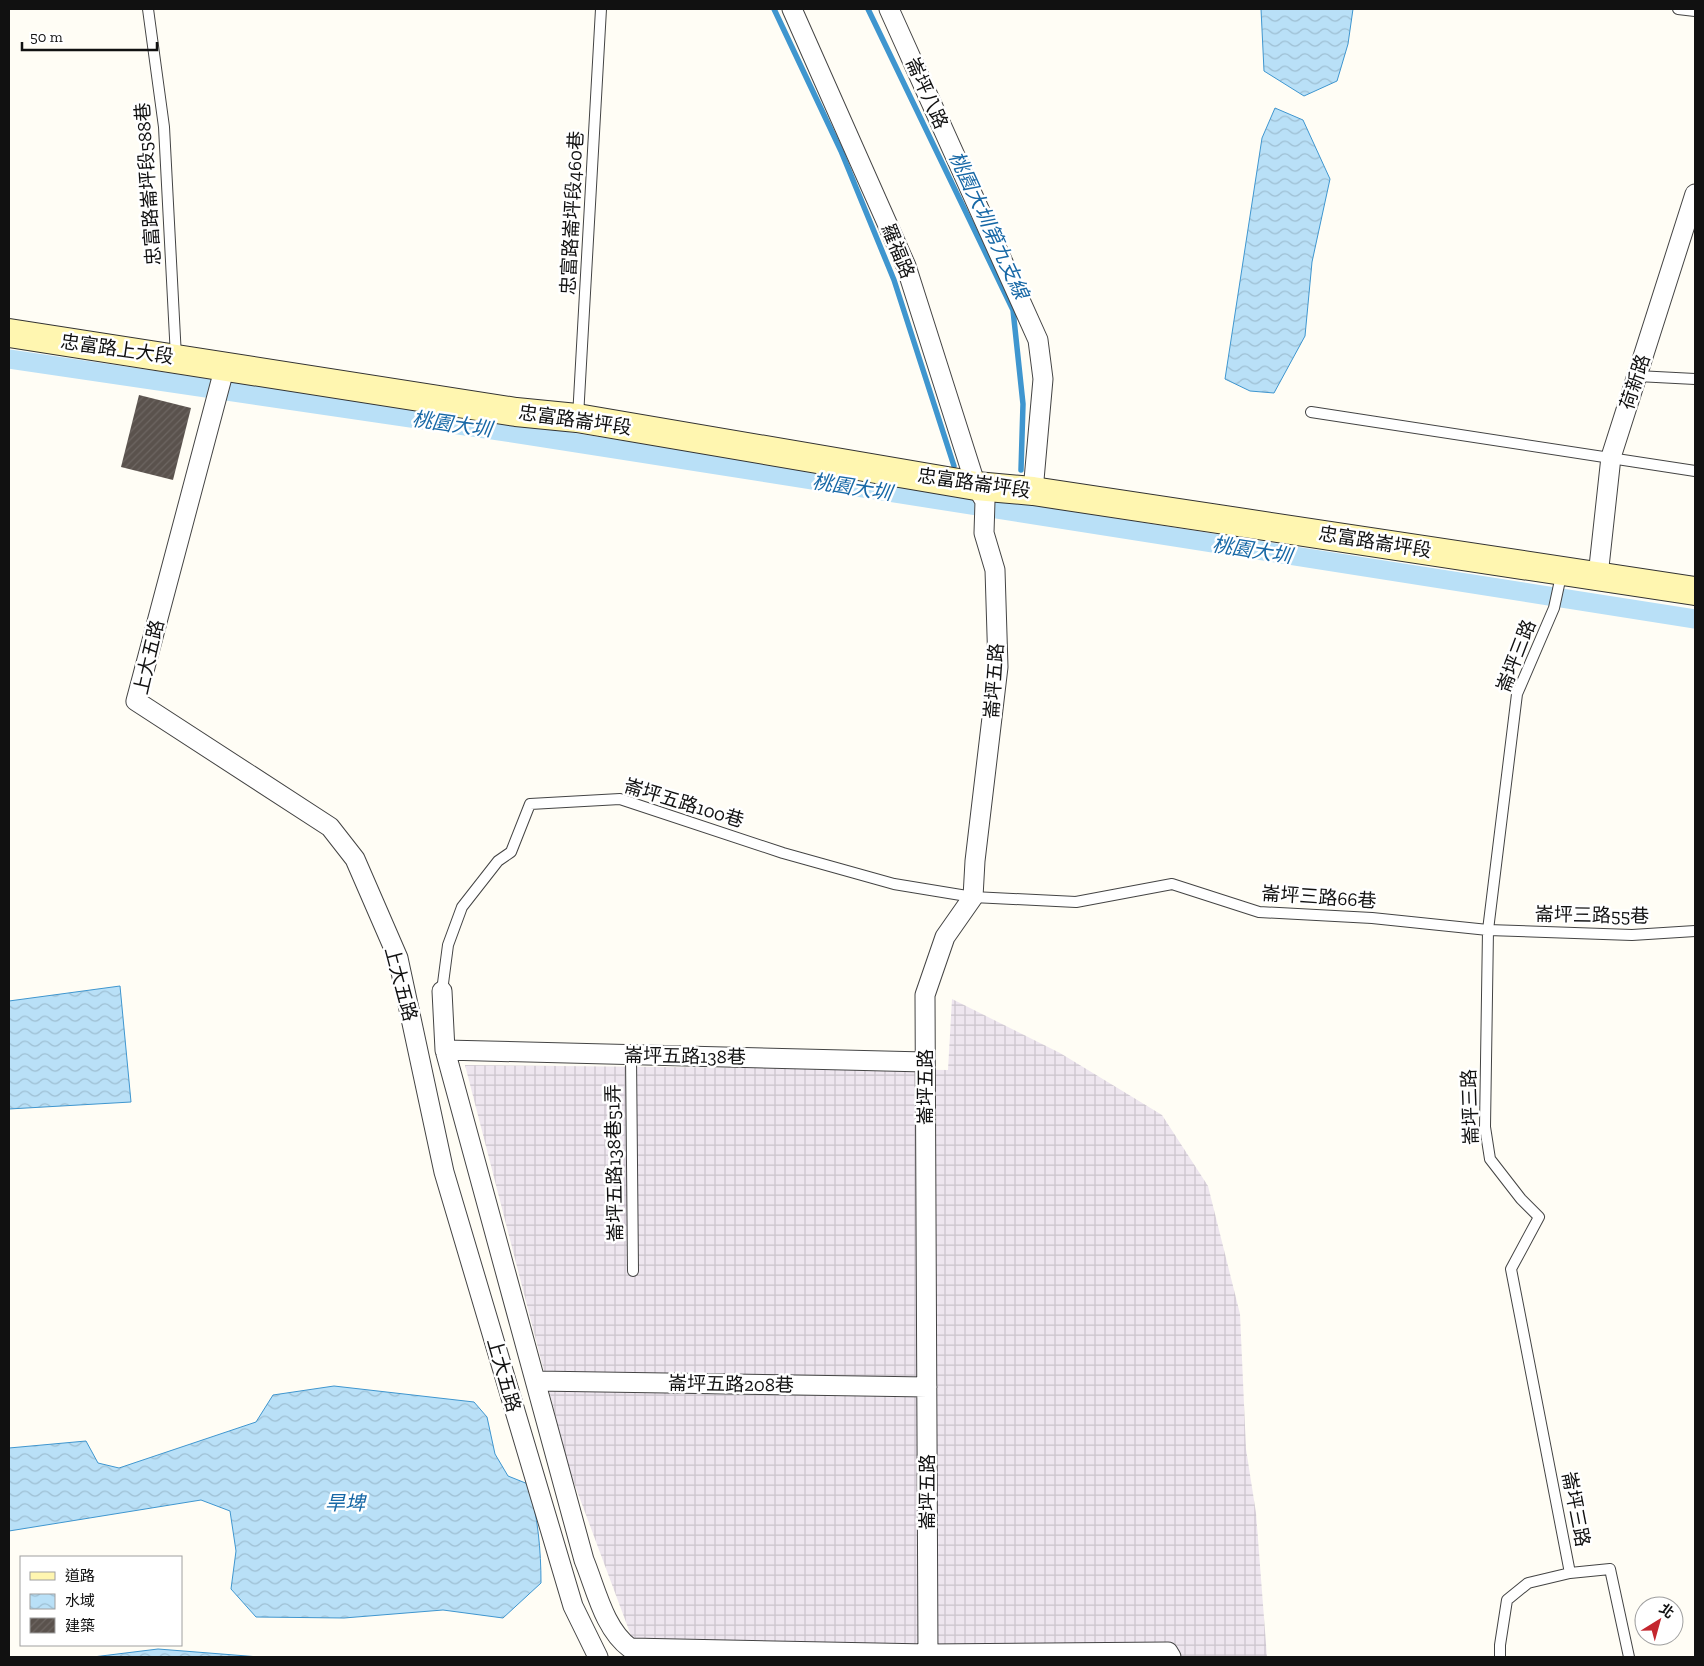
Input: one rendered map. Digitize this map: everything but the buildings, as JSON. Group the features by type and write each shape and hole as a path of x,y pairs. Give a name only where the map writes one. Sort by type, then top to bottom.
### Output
{"street":[{"name":"羅福路","path":"792,9 906,266 980,493 984,533"},
{"name":"崙坪八路","path":"888,9 1038,340 1043,379 1033,491"},
{"name":"荷新路","path":"1598,576 1611,457 1695,194"},
{"name":"忠富路上大段","path":"9,333 176,357 224,370"},
{"name":"忠富路崙坪段","path":"224,370 516,412 577,418 980,493 1033,491 1562,575 1598,576 1695,590"},
{"name":"上大五路","path":"224,370 136,702 330,828 355,859 398,958 444,1172 573,1606 596,1655"},
{"name":"崙坪五路","path":"928,1656 925,995 945,937 973,897 975,861 998,667 995,570 984,533"},
{"path":"442,991 445,1050 584,1560 609,1622 624,1644 630,1648 928,1656 1168,1652 1171,1657"},
{"name":"崙坪五路138巷","path":"445,1050 925,1062"},
{"name":"崙坪五路208巷","path":"536,1381 927,1387"},
{"path":"596,1655 609,1622"}],"lane":[{"name":"忠富路崙坪段588巷","path":"148,9 164,127 176,357"},
{"name":"忠富路崙坪段460巷","path":"577,418 601,9"},
{"path":"1678,9 1695,11"},
{"path":"1637,376 1695,379"},
{"path":"1311,412 1695,470"},
{"name":"崙坪三路","path":"1562,575 1554,608 1517,694 1488,930 1485,1127 1490,1159 1521,1199 1539,1217 1511,1269 1570,1573 1610,1569 1629,1657"},
{"name":"崙坪五路100巷","path":"442,991 448,945 462,907 498,861 511,852 530,804 620,799 783,853 875,879 973,897"},
{"name":"崙坪三路66巷","path":"973,897 1076,902 1172,884 1259,912 1372,918 1488,930"},
{"name":"崙坪三路55巷","path":"1488,930 1632,935 1695,931"},
{"name":"崙坪五路138巷51弄","path":"631,1055 633,1271"},
{"path":"1500,1657 1500,1638 1507,1600 1528,1583 1570,1573"}],"shaded area":[{"path":"952,999 1060,1053 1162,1115 1208,1186 1240,1314 1246,1449 1256,1513 1267,1657 639,1657 570,1472 465,1065 948,1070"}],"water":[{"path":"1261,9 1353,9 1348,44 1337,81 1304,96 1264,71"},
{"path":"1275,108 1303,120 1330,179 1312,262 1305,336 1274,393 1250,391 1225,379 1262,138"},
{"path":"120,986 131,1102 9,1109 9,1001"},
{"name":"旱埤","path":"334,1386 474,1402 487,1417 495,1454 508,1476 528,1484 537,1521 540,1546 541,1583 503,1618 443,1610 344,1618 256,1617 231,1589 236,1551 230,1511 201,1500 9,1531 9,1448 86,1441 98,1463 119,1468 256,1422 273,1395"},
{"path":"158,1649 247,1656 259,1657 93,1657"}],"waterway":[{"path":"774,9 841,151 894,280 954,466"},
{"name":"桃園大圳第九支線","path":"868,9 1013,310 1023,404 1021,470"},
{"name":"桃園大圳","path":"9,359 532,436 1695,619"},
{"name":"桃園大圳","path":"962,496 966,506"},
{"name":"桃園大圳第九支線","path":"1016,513 1017,505"}]}
